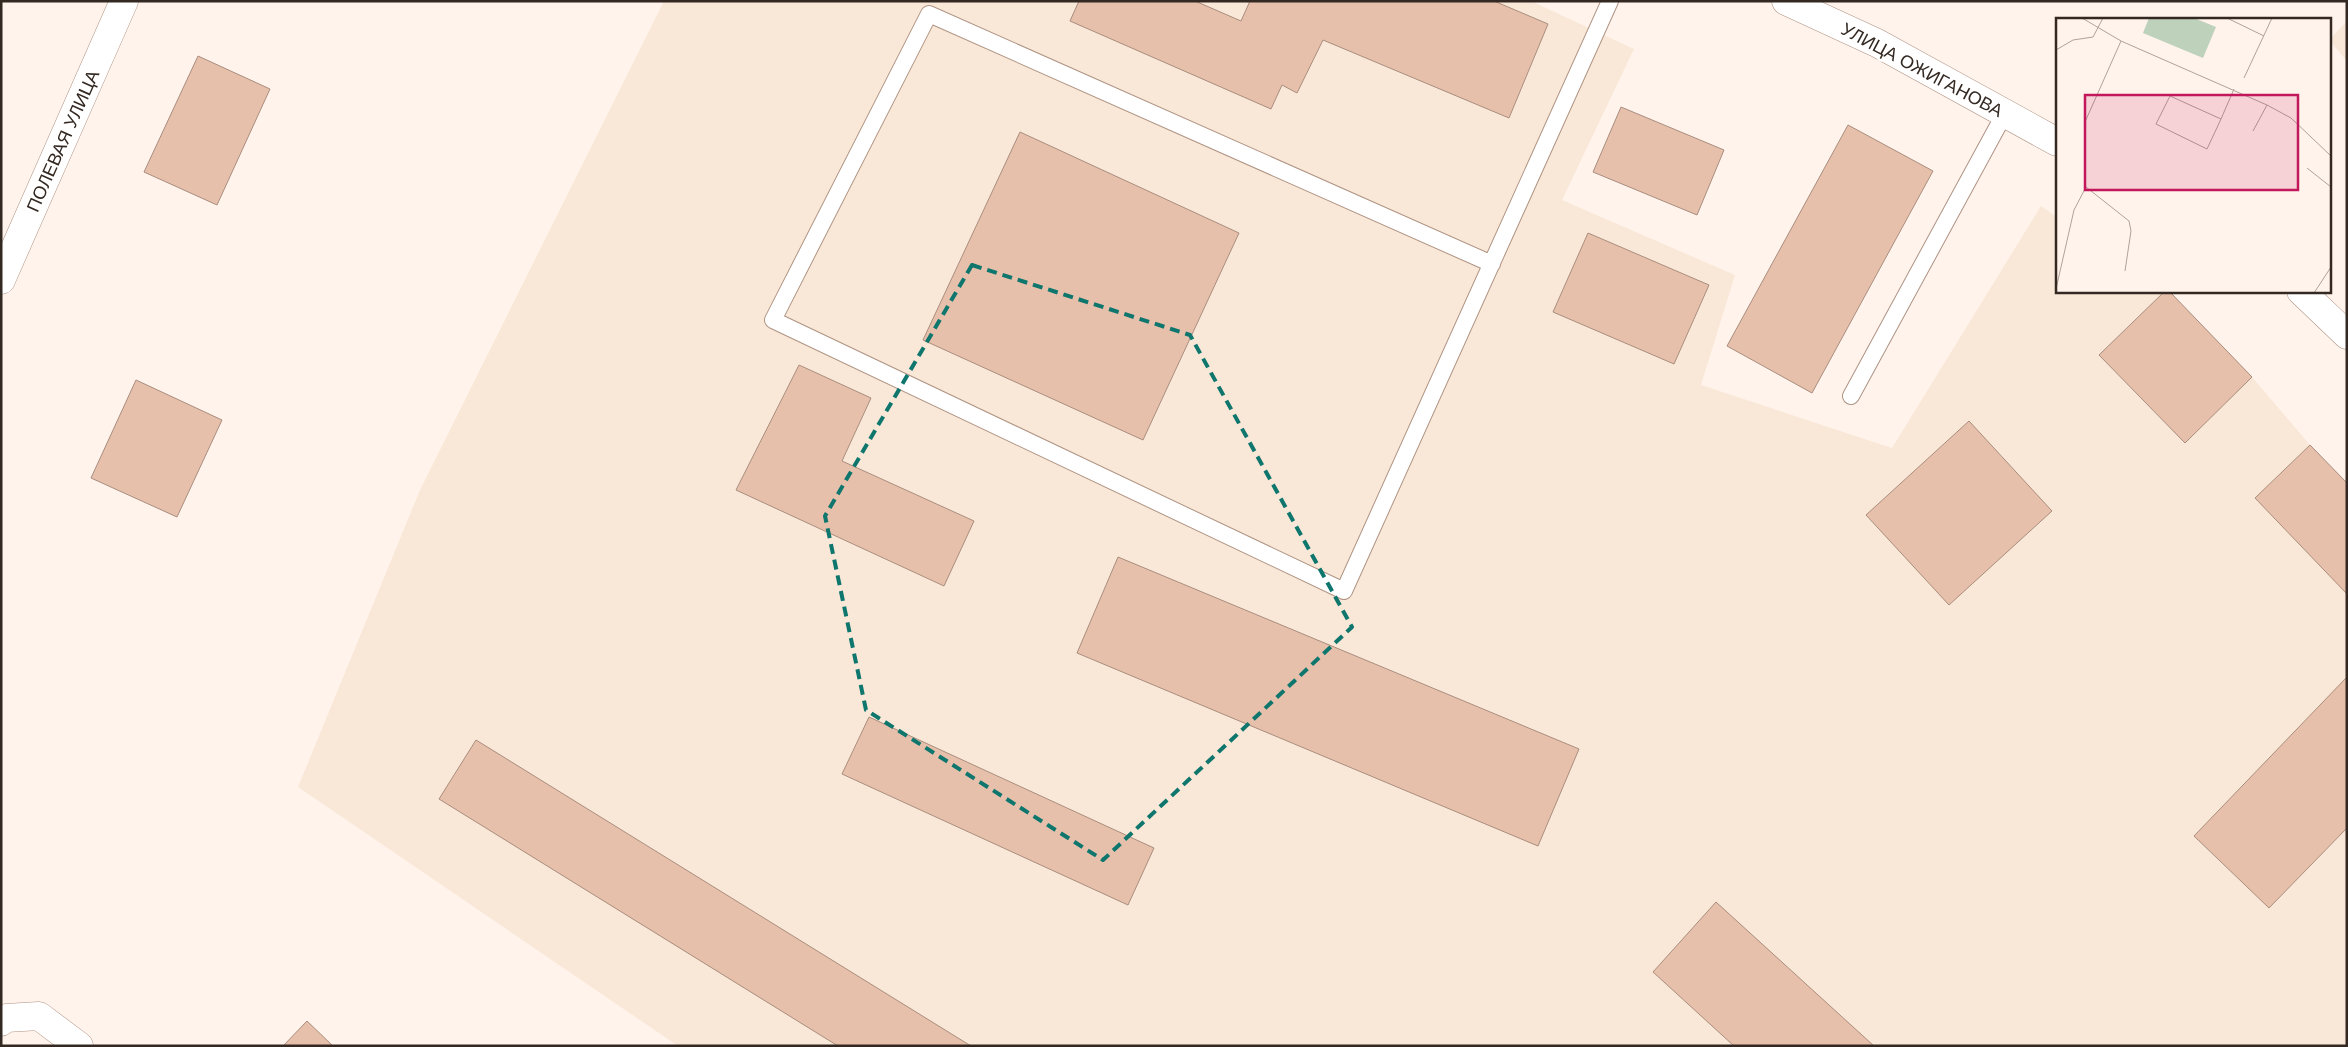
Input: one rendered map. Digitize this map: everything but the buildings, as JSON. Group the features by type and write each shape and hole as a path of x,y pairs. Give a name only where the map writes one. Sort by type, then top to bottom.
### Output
{"street":[{"name":"ПОЛЕВАЯ УЛИЦА","path":"1,280 124,1"},
{"name":"УЛИЦА ОЖИГАНОВА","path":"1786,1 1877,43 2056,141"},
{"path":"2302,292 2347,334"},
{"path":"1,1022 6,1018 39,1016 79,1046"}],"lane":[{"path":"1492,264 929,14 773,320 1344,591 1492,264 1610,1"},
{"path":"1851,396 2005,113"}],"highlighted area":[{"path":"972,265 1190,335 1352,627 1103,860 866,710 825,516"}],"shaded area":[{"path":"664,1 1531,1 1634,49 1562,200 1735,275 1701,385 1892,448 2041,206 2056,216 2056,292 2170,292 2252,377 2310,445 2347,483 2347,1046 678,1046 298,787 420,490"},
{"path":"2347,21 2347,61 2330,41"}]}
